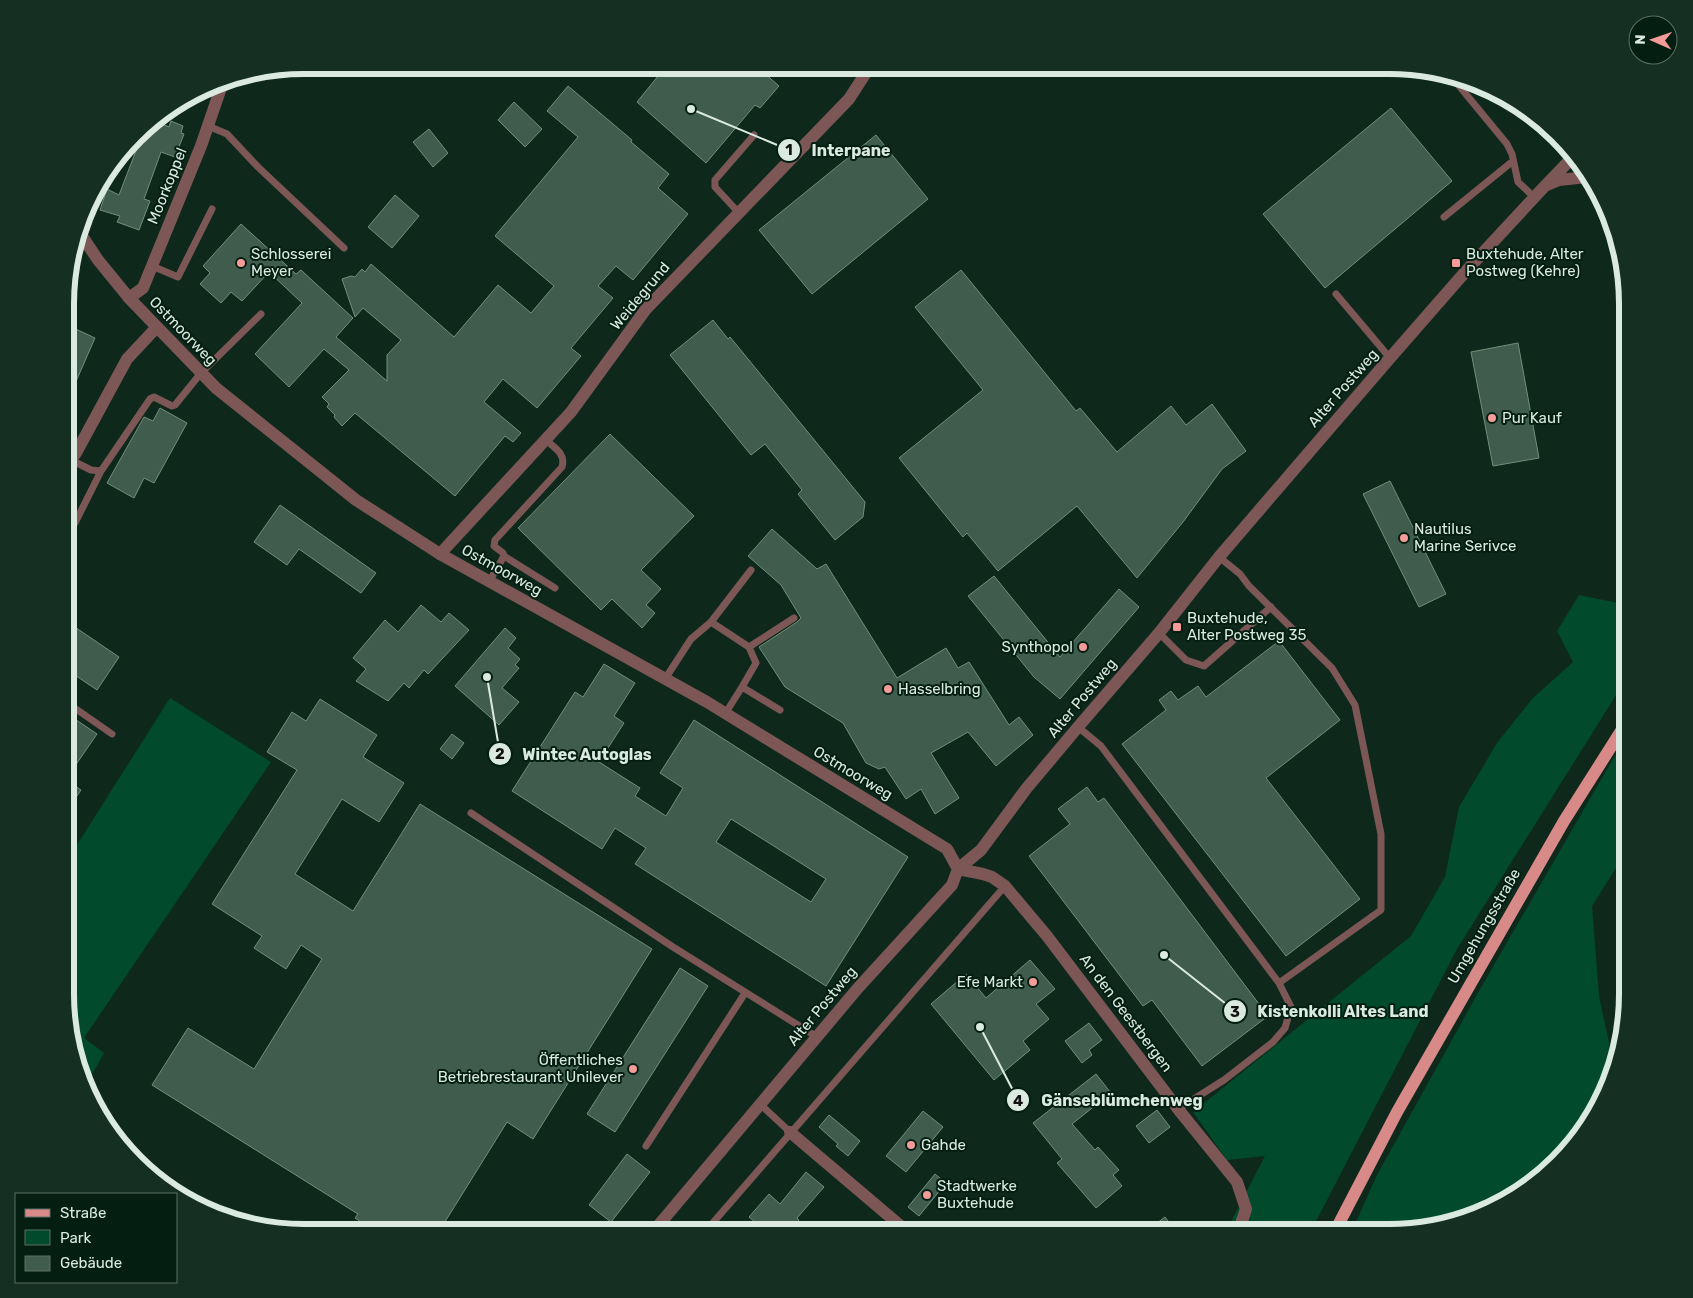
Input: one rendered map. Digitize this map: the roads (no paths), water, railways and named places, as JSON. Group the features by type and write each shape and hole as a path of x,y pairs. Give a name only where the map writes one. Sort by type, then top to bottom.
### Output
{"main road":[{"name":"Umgehungsstraße","path":"1339,1224 1397,1112 1564,821 1619,734"}],"street":[{"name":"Weidegrund","path":"440,554 571,412 646,309 849,99 865,74"},
{"name":"Moorkoppel","path":"129,298 143,288 208,126 220,89"},
{"name":"Alter Postweg","path":"660,1224 858,988 952,885 958,868 981,850 1026,789 1159,633 1219,557 1390,358 1538,192 1569,161"},
{"name":"Alter Postweg","path":"1538,192 1559,180 1581,178"},
{"name":"Ostmoorweg","path":"84,238 98,260 129,298 216,388 356,500 440,554 665,679 947,849 958,868"},
{"path":"74,451 127,359 156,328"},
{"name":"An den Geestbergen","path":"958,868 983,874 1005,886 1047,936 1237,1182 1246,1209 1241,1224"},
{"path":"790,1132 898,1224"}],"lane":[{"path":"1458,85 1507,144 1518,182 1538,192"},
{"path":"208,126 227,134 258,167 344,248"},
{"path":"739,213 715,187 715,180 754,135"},
{"path":"1444,217 1513,161"},
{"path":"152,266 178,277 212,209"},
{"path":"1336,294 1390,358"},
{"path":"74,523 101,471 150,399 158,398 173,406 201,373 260,314"},
{"path":"546,440 561,454 563,458 562,468 495,540 494,546 504,556 554,588"},
{"path":"74,463 91,470 101,471"},
{"path":"490,582 504,556"},
{"path":"1219,557 1240,574 1332,668 1355,705 1381,834 1381,910 1279,983"},
{"path":"665,679 691,639 711,622 751,570"},
{"path":"1159,633 1186,660 1204,666 1271,607"},
{"path":"749,647 794,618"},
{"path":"711,622 749,647 756,663 725,714"},
{"path":"742,687 780,710"},
{"path":"74,708 112,734"},
{"path":"1078,727 1101,746 1279,983 1291,1007 1285,1028 1273,1042 1224,1080 1178,1108"},
{"path":"471,813 672,947 817,1037"},
{"path":"712,1224 1005,886"},
{"path":"646,1146 745,993"},
{"path":"760,1104 790,1132"}],"place":[{"name":"Interpane","path":"691,109"},
{"name":"Schlosserei Meyer","path":"241,263"},
{"name":"Buxtehude, Alter Postweg (Kehre)","path":"1456,263"},
{"name":"Pur Kauf","path":"1492,418"},
{"name":"Nautilus Marine Serivce","path":"1404,538"},
{"name":"Buxtehude, Alter Postweg 35","path":"1177,627"},
{"name":"Synthopol","path":"1083,647"},
{"name":"Wintec Autoglas","path":"487,677"},
{"name":"Hasselbring","path":"888,689"},
{"name":"Kistenkolli Altes Land","path":"1164,955"},
{"name":"Efe Markt","path":"1033,982"},
{"name":"Gänseblümchenweg","path":"980,1027"},
{"name":"Öffentliches Betriebrestaurant Unilever","path":"633,1069"},
{"name":"Gahde","path":"911,1145"},
{"name":"Stadtwerke Buxtehude","path":"927,1195"}]}
